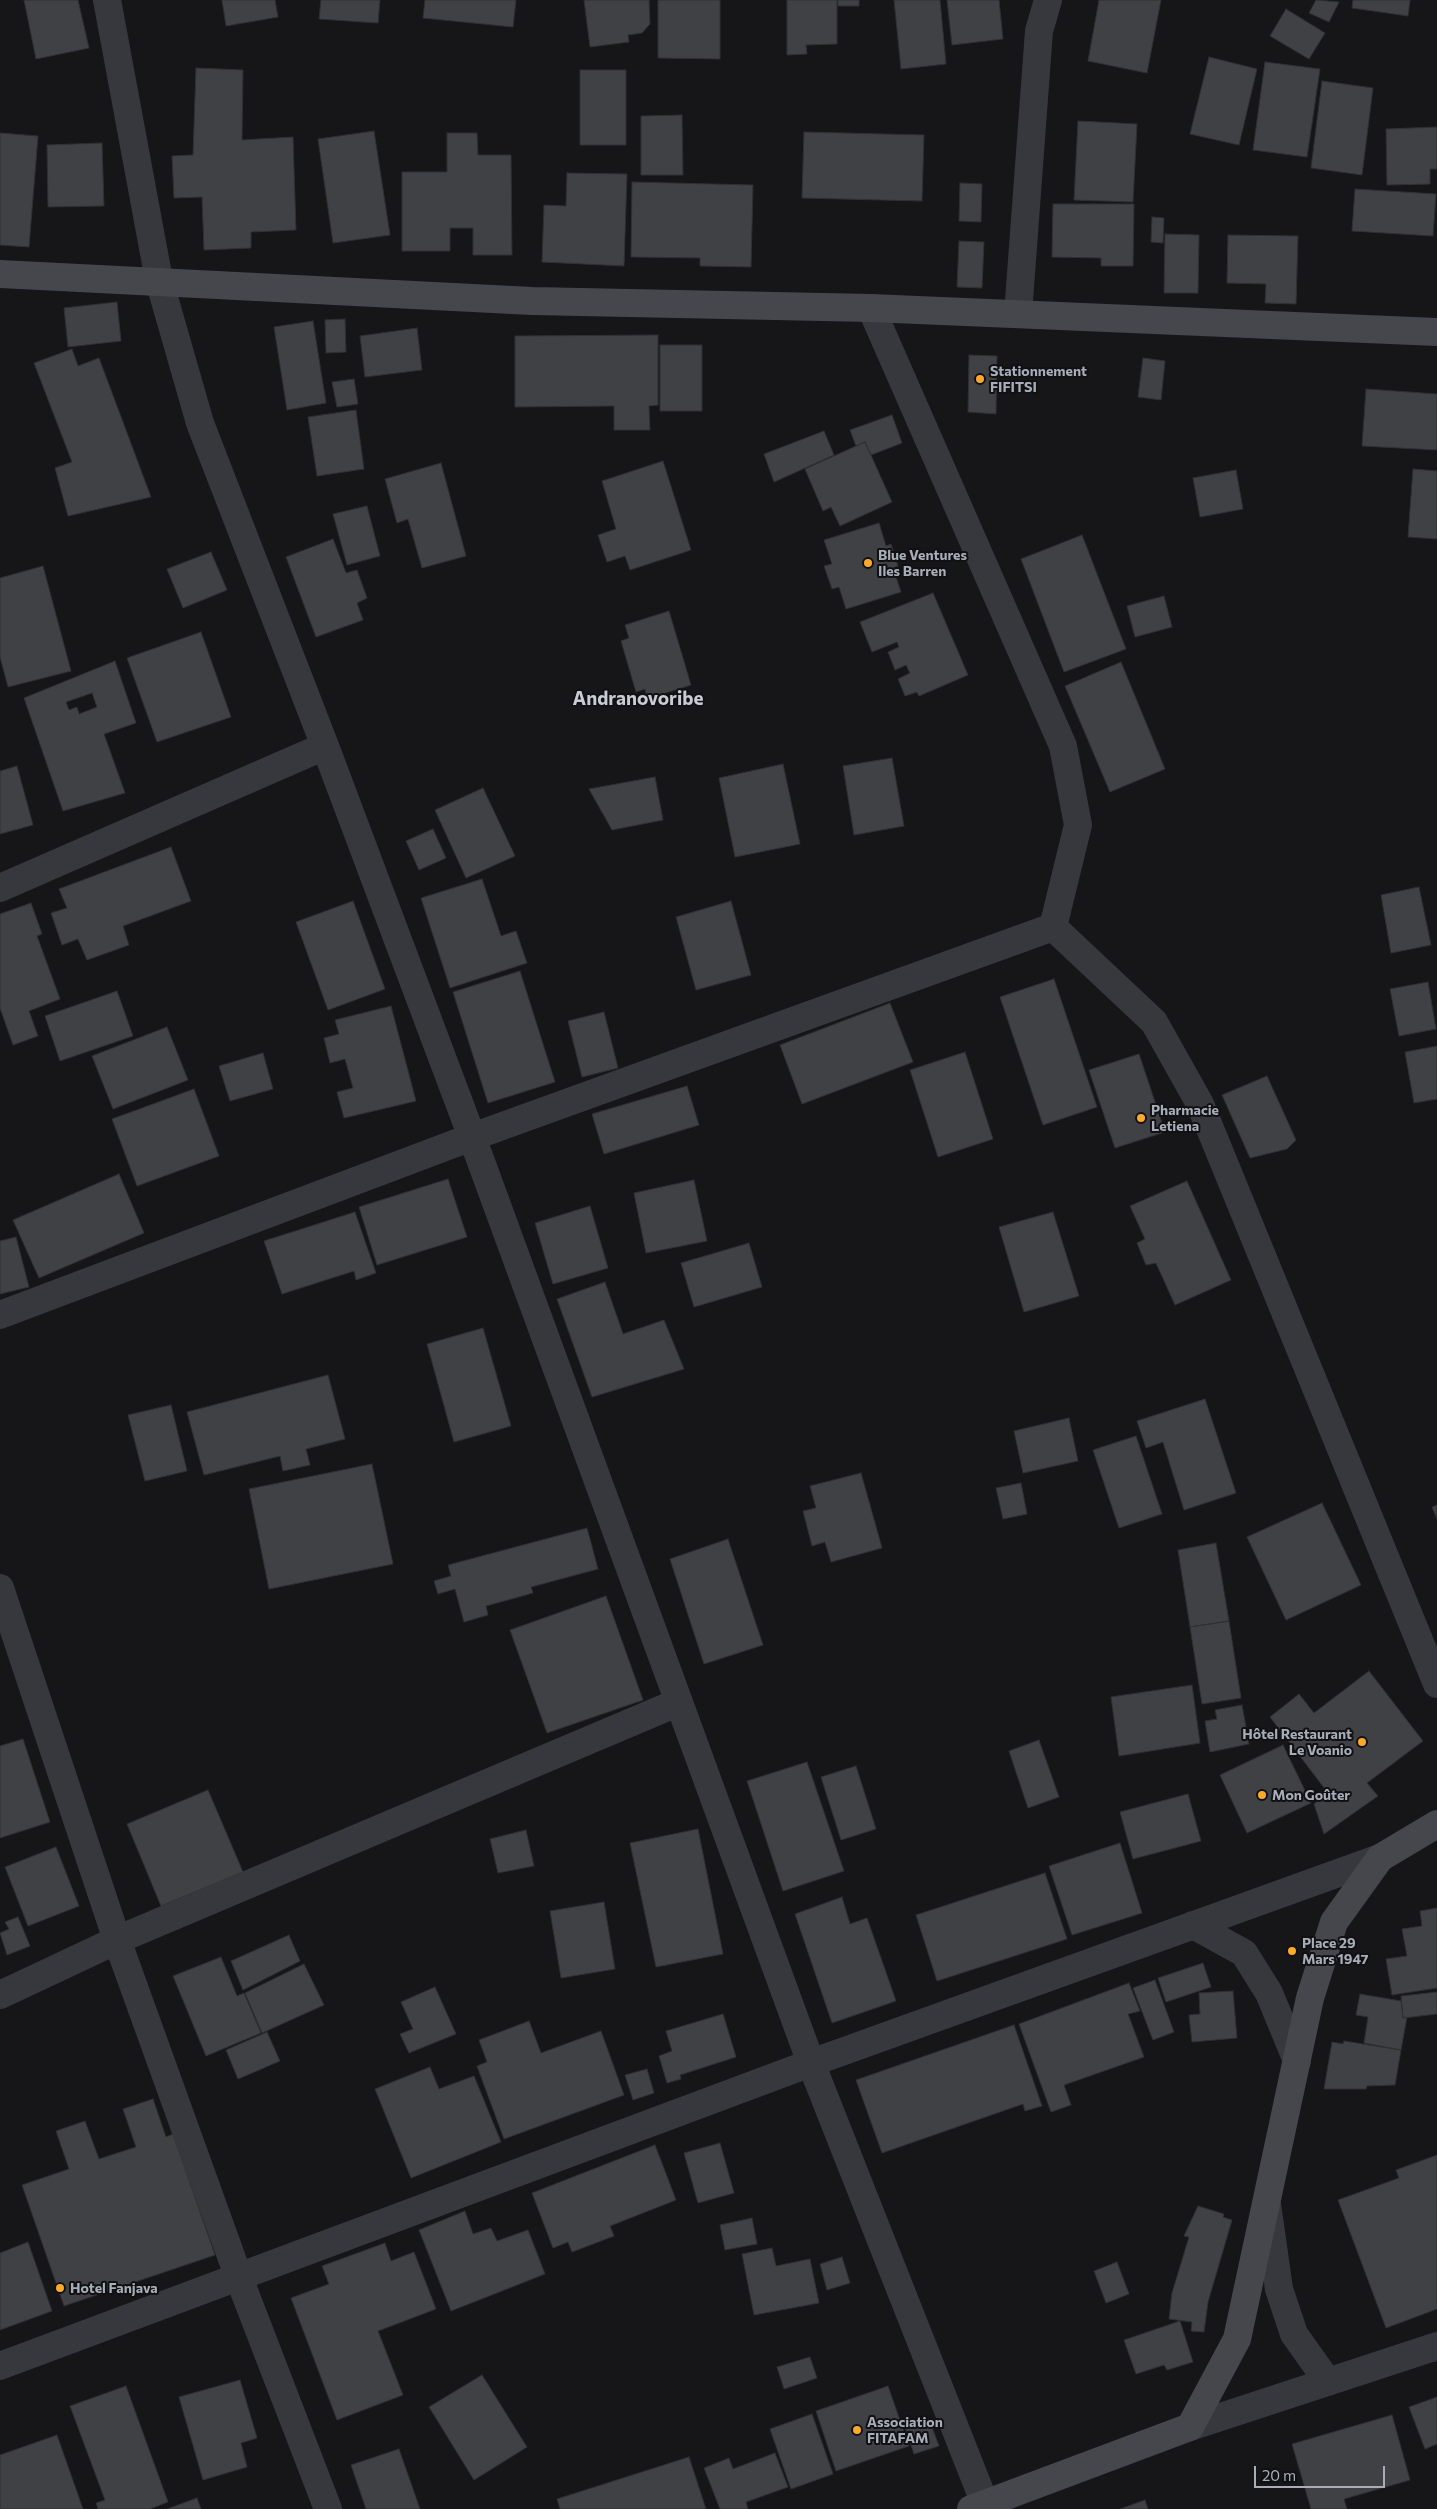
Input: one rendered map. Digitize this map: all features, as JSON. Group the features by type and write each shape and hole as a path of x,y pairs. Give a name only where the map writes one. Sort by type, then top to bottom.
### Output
{"main road":[{"path":"0,274 158,280 532,301 871,308 1437,332"},
{"path":"981,2507 1190,2427 1238,2339 1310,1998 1334,1922 1380,1858 1437,1824"}],"street":[{"path":"107,0 158,280 200,423 325,746 472,1137 811,2063 981,2507"},
{"path":"1018,314 1039,31 1048,0"},
{"path":"871,308 1063,746 1078,825 1053,927"},
{"path":"0,888 325,746"},
{"path":"0,1315 472,1137 1053,927"},
{"path":"1053,927 1154,1022 1200,1104 1437,1684"},
{"path":"0,1588 117,1940 239,2278 328,2509"},
{"path":"0,1995 117,1940 678,1702"},
{"path":"0,2366 811,2063 1380,1858"},
{"path":"1193,1925 1244,1953 1269,1993 1297,2061"},
{"path":"1267,2202 1279,2289 1294,2334 1328,2382"},
{"path":"1190,2427 1437,2346"}],"building":[{"path":"24,0 78,0 89,48 36,59"},
{"path":"222,0 275,0 278,17 226,26"},
{"path":"321,0 380,0 378,23 319,19"},
{"path":"425,0 516,0 513,27 423,18"},
{"path":"584,0 649,0 650,24 642,33 628,35 629,42 590,47"},
{"path":"658,0 720,0 720,59 658,58"},
{"path":"787,0 837,0 837,44 806,45 807,54 787,55"},
{"path":"838,0 859,0 859,6 838,6"},
{"path":"894,0 940,0 946,64 901,69"},
{"path":"947,0 999,0 1003,39 952,45"},
{"path":"1099,0 1161,0 1147,73 1088,61"},
{"path":"1316,0 1339,2 1329,22 1309,13"},
{"path":"1353,0 1410,0 1408,16 1352,8"},
{"path":"1286,9 1325,33 1309,59 1270,36"},
{"path":"1209,57 1257,69 1239,145 1190,134"},
{"path":"1265,62 1320,69 1307,157 1253,150"},
{"path":"196,68 243,70 242,140 293,137 296,230 251,232 251,248 204,250 202,197 174,198 172,156 193,155"},
{"path":"580,70 626,70 626,145 580,145"},
{"path":"1322,81 1373,88 1362,175 1311,168"},
{"path":"682,115 683,175 641,175 641,116"},
{"path":"1078,121 1137,124 1133,202 1074,200"},
{"path":"1437,127 1437,169 1430,169 1430,184 1387,185 1386,129"},
{"path":"374,131 390,235 333,243 318,139"},
{"path":"804,132 924,135 922,201 802,198"},
{"path":"0,133 38,136 29,247 0,245"},
{"path":"447,133 477,133 478,155 511,155 512,255 473,255 473,228 450,228 450,251 402,251 402,172 447,172"},
{"path":"102,143 104,206 48,207 47,145"},
{"path":"567,173 627,174 624,266 542,262 544,205 566,206"},
{"path":"632,182 753,185 751,267 700,266 700,258 631,257"},
{"path":"960,183 982,184 981,222 959,221"},
{"path":"1355,189 1436,194 1433,236 1352,231"},
{"path":"1053,204 1134,204 1133,266 1101,266 1101,258 1052,257"},
{"path":"1152,217 1164,218 1163,243 1151,242"},
{"path":"1165,234 1199,235 1198,293 1164,293"},
{"path":"1228,235 1298,236 1296,304 1265,303 1266,284 1227,283"},
{"path":"959,241 984,242 982,288 957,287"},
{"path":"117,302 121,341 68,347 64,308"},
{"path":"345,319 346,352 326,353 325,320"},
{"path":"313,321 326,403 287,410 274,327"},
{"path":"417,328 422,370 365,377 360,336"},
{"path":"658,335 658,405 649,406 650,430 614,430 614,406 515,407 515,336"},
{"path":"660,345 702,345 702,411 660,411"},
{"path":"72,349 78,366 99,358 151,497 68,516 55,468 72,462 34,363"},
{"path":"969,355 997,356 996,414 968,412"},
{"path":"1143,358 1165,361 1161,400 1138,397"},
{"path":"354,379 358,404 337,407 332,382"},
{"path":"1366,389 1437,394 1437,450 1362,446"},
{"path":"356,410 364,469 317,476 308,417"},
{"path":"892,415 902,443 871,455 865,442 856,446 850,430"},
{"path":"824,431 834,455 774,482 764,454"},
{"path":"865,442 892,502 840,526 831,507 823,511 805,469"},
{"path":"663,461 691,550 630,570 625,556 607,562 598,535 616,529 602,481"},
{"path":"441,463 466,556 422,568 408,519 397,523 385,479"},
{"path":"1413,469 1437,471 1437,539 1408,537"},
{"path":"1236,470 1243,509 1200,517 1193,478"},
{"path":"367,506 380,556 347,565 333,514"},
{"path":"879,523 886,546 891,544 898,566 893,568 901,592 846,609 839,587 832,589 824,566 832,564 824,540"},
{"path":"1082,535 1126,649 1064,672 1021,559"},
{"path":"333,539 346,573 357,570 367,598 357,603 363,620 316,637 286,557"},
{"path":"211,552 227,590 183,608 167,569"},
{"path":"43,566 71,671 8,687 0,657 0,578"},
{"path":"933,593 968,675 919,696 917,692 905,696 898,679 910,673 906,665 895,670 888,652 899,647 897,642 872,652 860,622"},
{"path":"1164,596 1172,627 1135,637 1127,606"},
{"path":"669,611 691,685 647,699 645,689 636,692 621,641 629,638 625,625"},
{"path":"201,632 231,717 157,742 127,658"},
{"path":"115,661 136,723 104,734 125,793 63,811 24,698","holes":["92,693 97,707 79,714 77,707 69,710 66,702"]},
{"path":"1121,662 1165,769 1110,792 1065,686"},
{"path":"892,758 904,826 854,835 843,766"},
{"path":"783,764 800,844 735,857 719,778"},
{"path":"17,766 33,825 0,834 0,771"},
{"path":"655,777 663,820 612,830 589,789"},
{"path":"483,788 515,856 466,878 435,810"},
{"path":"433,829 446,858 419,870 406,841"},
{"path":"171,847 191,901 123,926 129,945 87,960 78,939 62,945 51,913 67,908 59,889"},
{"path":"482,879 501,936 516,931 527,963 450,988 421,898"},
{"path":"1419,887 1431,945 1391,953 1381,895"},
{"path":"353,901 385,989 328,1010 296,922"},
{"path":"731,901 751,975 696,990 676,917"},
{"path":"31,903 42,934 37,936 60,999 29,1011 38,1036 13,1045 0,1008 0,914"},
{"path":"520,971 555,1082 488,1103 453,992"},
{"path":"1054,979 1097,1107 1043,1125 1000,997"},
{"path":"1428,982 1436,1029 1399,1036 1390,989"},
{"path":"117,991 133,1036 60,1061 45,1016"},
{"path":"890,1003 913,1062 802,1104 780,1045"},
{"path":"391,1006 416,1101 344,1118 337,1092 353,1088 345,1059 330,1063 324,1038 339,1034 335,1020"},
{"path":"604,1012 618,1068 582,1077 568,1021"},
{"path":"167,1027 188,1080 113,1109 92,1056"},
{"path":"1437,1046 1437,1099 1414,1103 1405,1052"},
{"path":"965,1052 993,1139 938,1157 910,1070"},
{"path":"263,1053 273,1089 230,1101 219,1066"},
{"path":"1139,1054 1165,1132 1115,1148 1089,1070"},
{"path":"1267,1076 1296,1140 1287,1149 1250,1158 1222,1095"},
{"path":"687,1086 699,1125 604,1154 592,1114"},
{"path":"194,1089 219,1156 137,1186 112,1119"},
{"path":"119,1174 144,1233 39,1278 13,1220"},
{"path":"448,1179 467,1237 377,1265 359,1207"},
{"path":"694,1180 707,1241 646,1253 634,1193"},
{"path":"1187,1181 1231,1280 1175,1305 1156,1263 1146,1265 1137,1243 1145,1239 1130,1206"},
{"path":"590,1206 608,1268 553,1284 535,1223"},
{"path":"355,1212 376,1273 356,1280 354,1271 282,1294 264,1241"},
{"path":"1053,1212 1079,1296 1024,1312 999,1227"},
{"path":"16,1237 29,1287 0,1294 0,1241"},
{"path":"749,1243 762,1287 694,1307 681,1263"},
{"path":"605,1282 623,1334 664,1320 684,1369 592,1397 557,1299"},
{"path":"483,1328 511,1426 454,1442 427,1344"},
{"path":"328,1375 345,1439 306,1449 310,1465 283,1471 280,1456 204,1475 187,1412"},
{"path":"1205,1399 1236,1493 1184,1510 1163,1442 1146,1448 1137,1421"},
{"path":"171,1405 187,1471 145,1481 128,1415"},
{"path":"1069,1418 1078,1461 1023,1473 1014,1431"},
{"path":"1136,1436 1162,1514 1119,1528 1093,1450"},
{"path":"372,1464 393,1564 269,1589 249,1489"},
{"path":"861,1473 882,1548 831,1562 825,1542 812,1546 803,1511 816,1508 810,1486"},
{"path":"1021,1483 1027,1514 1003,1519 996,1488"},
{"path":"1322,1503 1361,1585 1286,1620 1247,1537"},
{"path":"1437,1505 1437,1519 1432,1507"},
{"path":"587,1528 598,1569 531,1587 533,1593 486,1606 488,1615 464,1622 455,1589 438,1594 434,1581 451,1576 448,1565"},
{"path":"728,1539 763,1645 704,1664 670,1559"},
{"path":"1216,1543 1229,1621 1190,1627 1178,1550"},
{"path":"606,1596 643,1700 547,1733 510,1630"},
{"path":"1229,1621 1241,1698 1202,1704 1190,1627"},
{"path":"1369,1671 1423,1741 1367,1783 1378,1796 1324,1834 1314,1804 1328,1793 1270,1717 1299,1694 1314,1713"},
{"path":"1192,1685 1200,1743 1119,1756 1111,1697"},
{"path":"1242,1705 1249,1744 1210,1752 1205,1721 1217,1719 1215,1710"},
{"path":"23,1739 50,1822 0,1838 0,1746"},
{"path":"1039,1740 1059,1797 1028,1808 1009,1751"},
{"path":"1283,1745 1311,1803 1247,1833 1220,1775"},
{"path":"807,1762 844,1871 783,1891 747,1781"},
{"path":"856,1766 876,1829 841,1840 821,1777"},
{"path":"208,1790 243,1872 161,1906 127,1824"},
{"path":"1188,1794 1201,1841 1133,1859 1120,1812"},
{"path":"698,1829 723,1954 656,1967 630,1843"},
{"path":"526,1830 534,1866 498,1873 490,1839"},
{"path":"1120,1843 1142,1913 1072,1935 1049,1866"},
{"path":"56,1847 79,1906 28,1926 5,1867"},
{"path":"1045,1873 1067,1939 937,1981 916,1915"},
{"path":"842,1897 850,1924 867,1918 896,2001 832,2023 795,1914"},
{"path":"604,1902 615,1969 561,1978 550,1911"},
{"path":"1437,1908 1437,1988 1392,1995 1386,1959 1407,1956 1402,1929 1422,1926 1420,1911"},
{"path":"18,1917 30,1946 7,1955 0,1933 9,1929 5,1922"},
{"path":"289,1935 300,1961 243,1990 231,1961"},
{"path":"221,1957 237,1996 244,1993 261,2033 206,2056 173,1976"},
{"path":"1203,1963 1211,1987 1166,2002 1158,1978"},
{"path":"304,1964 324,2005 262,2033 245,1993"},
{"path":"1155,1980 1174,2032 1153,2040 1133,1988"},
{"path":"1129,1983 1140,2011 1128,2014 1144,2057 1064,2085 1071,2105 1051,2112 1019,2024"},
{"path":"435,1987 456,2034 409,2053 400,2034 413,2029 401,2002"},
{"path":"1233,1991 1237,2038 1192,2042 1189,2015 1200,2014 1199,1993"},
{"path":"1437,1992 1437,2014 1403,2018 1401,1996"},
{"path":"1360,1994 1401,2001 1403,2018 1407,2017 1401,2050 1364,2043 1368,2017 1356,2015"},
{"path":"723,2014 736,2057 680,2075 681,2079 667,2083 659,2056 672,2051 666,2031"},
{"path":"529,2021 541,2053 601,2031 624,2095 504,2139 477,2066 487,2062 479,2040"},
{"path":"1014,2025 1042,2106 1025,2111 1023,2104 882,2153 856,2080"},
{"path":"267,2032 280,2061 238,2079 226,2050"},
{"path":"1344,2041 1401,2050 1395,2085 1367,2086 1366,2089 1324,2089 1332,2042 1343,2044"},
{"path":"430,2067 439,2089 474,2076 501,2142 411,2178 375,2089"},
{"path":"647,2069 654,2093 633,2100 625,2075"},
{"path":"153,2099 166,2137 173,2134 215,2255 64,2306 22,2185 69,2169 56,2131 85,2121 99,2159 136,2147 123,2109"},
{"path":"720,2143 734,2193 698,2203 684,2153"},
{"path":"655,2145 676,2200 610,2226 614,2236 572,2252 568,2242 553,2248 532,2193"},
{"path":"1437,2155 1437,2309 1386,2328 1338,2200 1399,2178 1396,2170"},
{"path":"1198,2206 1224,2214 1223,2217 1232,2220 1208,2302 1204,2332 1191,2331 1192,2322 1169,2319 1172,2293 1189,2237 1184,2236"},
{"path":"465,2211 473,2234 491,2228 497,2241 528,2230 545,2274 451,2311 419,2230"},
{"path":"752,2218 757,2244 725,2250 720,2225"},
{"path":"28,2242 52,2311 0,2330 0,2253"},
{"path":"385,2243 391,2261 414,2252 436,2309 378,2331 403,2395 337,2420 291,2298 329,2284 322,2266"},
{"path":"772,2248 776,2266 810,2259 819,2303 754,2315 742,2254"},
{"path":"842,2257 850,2283 827,2290 820,2264"},
{"path":"1117,2262 1129,2294 1106,2303 1094,2271"},
{"path":"1180,2321 1193,2362 1167,2370 1164,2365 1136,2374 1124,2340"},
{"path":"810,2357 817,2378 784,2389 777,2367"},
{"path":"482,2375 527,2447 474,2480 429,2407"},
{"path":"240,2380 257,2438 241,2443 247,2467 203,2480 179,2397"},
{"path":"126,2386 168,2502 150,2509 98,2509 96,2503 105,2500 70,2406"},
{"path":"888,2386 909,2446 836,2471 816,2411"},
{"path":"1437,2397 1437,2444 1425,2449 1409,2407"},
{"path":"812,2414 833,2474 791,2489 770,2429"},
{"path":"1392,2415 1410,2480 1344,2499 1347,2509 1311,2509 1292,2444"},
{"path":"929,2419 939,2446 914,2454 905,2427"},
{"path":"57,2435 83,2509 0,2509 0,2455"},
{"path":"399,2449 420,2509 366,2509 351,2465"},
{"path":"775,2453 788,2487 746,2502 748,2509 720,2509 704,2468 729,2458 733,2469"},
{"path":"689,2457 706,2509 560,2509 557,2499"},
{"path":"197,2498 201,2509 167,2509"},
{"path":"1145,2500 1148,2509 1120,2509"}],"place":[{"name":"Stationnement FIFITSI","path":"980,379"},
{"name":"Blue Ventures Iles Barren","path":"868,563"},
{"name":"Pharmacie Letiena","path":"1141,1118"},
{"name":"Hôtel Restaurant Le Voanio","path":"1362,1742"},
{"name":"Mon Goûter","path":"1262,1795"},
{"name":"Place 29 Mars 1947","path":"1292,1951"},
{"name":"Hotel Fanjava","path":"60,2288"},
{"name":"Association FITAFAM","path":"857,2430"}],"district":[{"name":"Andranovoribe","path":"638,699"}]}
